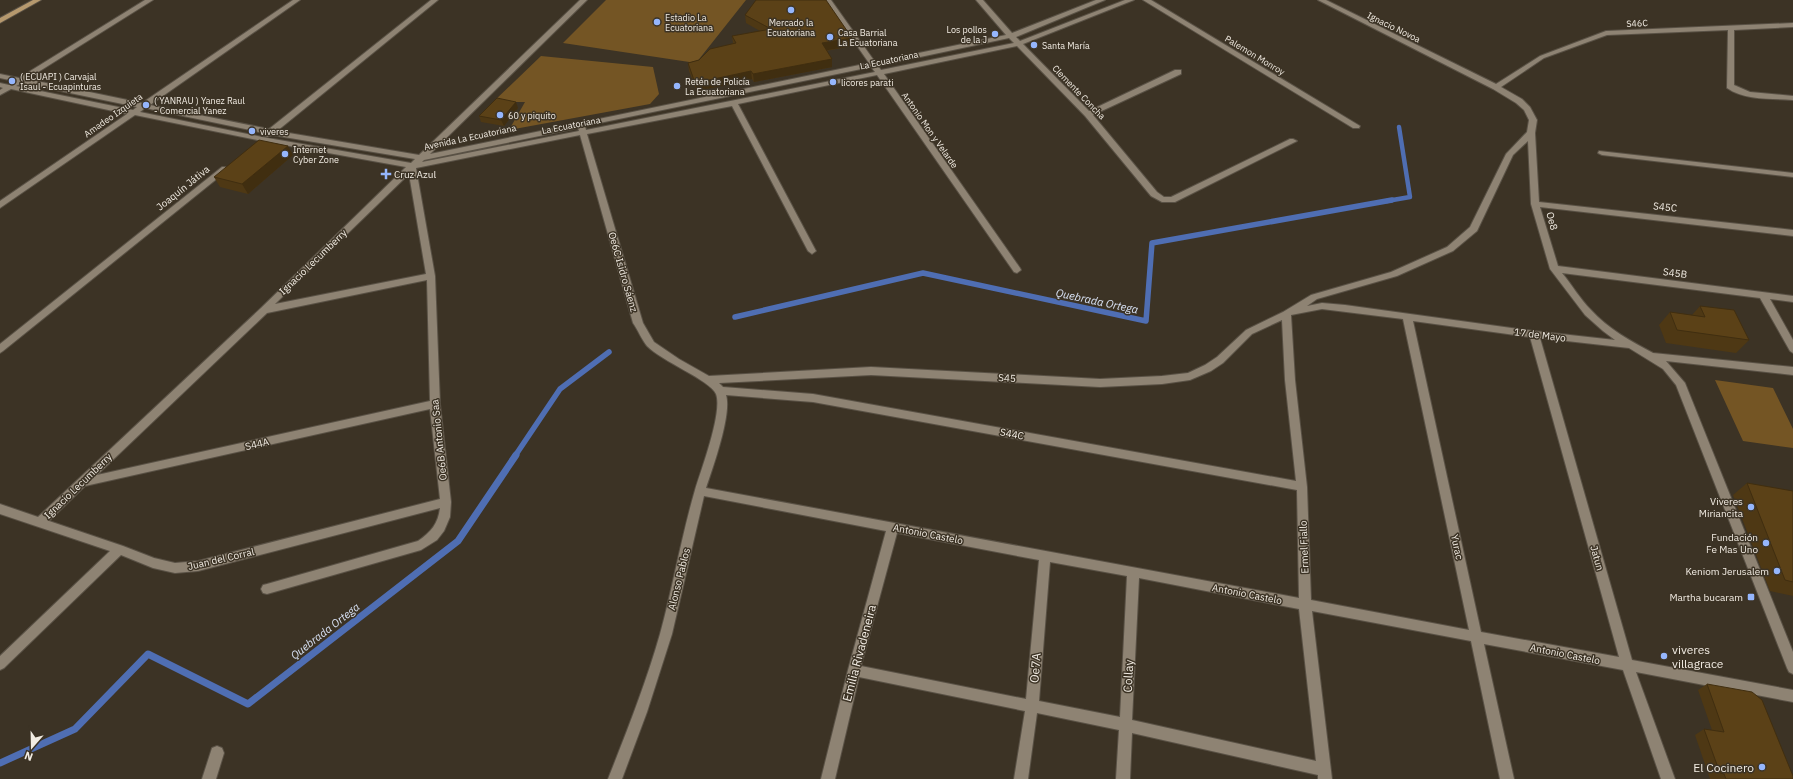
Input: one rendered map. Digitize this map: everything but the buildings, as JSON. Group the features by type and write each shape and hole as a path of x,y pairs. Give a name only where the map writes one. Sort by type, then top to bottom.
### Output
{"main road":[{"path":"0,21 38,0"}],"street":[{"path":"0,93 150,0"},
{"name":"Amadeo Izquieta","path":"0,205 297,0"},
{"path":"258,142 435,0"},
{"name":"Ignacio Lecumberry","path":"40,522 264,310 584,0"},
{"name":"Antonio Mon y Velarde","path":"828,0 1017,270"},
{"name":"Clemente Concha","path":"979,0 1018,44 1088,114 1154,194 1162,199 1172,200 1293,141"},
{"name":"Avenida La Ecuatoriana","path":"0,76 270,132 420,158 581,128 873,64 1011,36 1102,0"},
{"name":"La Ecuatoriana","path":"10,87 133,113 258,142 412,166 581,128 734,103 1018,44 1131,0"},
{"name":"Palemon Monroy","path":"1146,0 1356,126"},
{"name":"Ignacio Novoa","path":"1321,0 1488,84"},
{"name":"S46C","path":"1496,87 1542,57 1606,34 1793,25"},
{"path":"1731,28 1730,86 1733,90 1745,93 1793,98"},
{"path":"1088,114 1178,72"},
{"name":"Oe8","path":"1488,84 1496,87 1519,101 1527,109 1533,120 1531,133 1536,204 1554,269 1588,313 1606,329 1631,345"},
{"path":"0,85 10,87"},
{"path":"734,103 812,252"},
{"name":"Oe6C Isidro Sáenz","path":"581,128 638,322 651,344 676,362 708,380"},
{"path":"1286,314 1314,297 1394,274 1450,249 1474,229 1510,154 1531,133"},
{"path":"1602,154 1793,175"},
{"name":"Joaquín Játiva","path":"0,349 230,164"},
{"name":"Oe6B Antonio Saa","path":"267,589 421,545 434,537 442,526 445,517 446,502 435,404 431,276 412,166"},
{"name":"S45C","path":"1536,204 1793,233"},
{"name":"S45B","path":"1554,269 1793,299"},
{"path":"264,310 431,276"},
{"path":"1763,295 1793,349"},
{"name":"17 de Mayo","path":"1286,314 1322,306 1407,316 1534,334 1631,345 1651,356 1792,373"},
{"name":"S45","path":"708,380 871,371 1100,383 1162,380 1190,376 1208,368 1249,332 1286,314"},
{"name":"Ermel Fiallo","path":"1286,314 1290,380 1302,487 1306,605 1325,774"},
{"name":"Yurac","path":"1407,316 1507,779"},
{"name":"Jatun","path":"1534,334 1627,665 1668,779"},
{"path":"1651,356 1666,366 1680,383 1793,668"},
{"path":"708,380 720,391"},
{"name":"S44C","path":"720,391 813,398 1302,487"},
{"name":"Alonso Pablos","path":"615,779 641,712 666,634 700,491 717,436 723,401 720,391"},
{"name":"S44A","path":"80,484 435,404"},
{"name":"Antonio Castelo","path":"700,491 1793,696"},
{"name":"Juan del Corral","path":"0,509 119,549 154,563 175,568 198,566 446,502"},
{"name":"Emilia Rivadeneira","path":"828,779 854,670 893,527"},
{"path":"0,664 119,549"},
{"name":"Oe7A","path":"1021,779 1032,705 1045,556"},
{"name":"Collay","path":"1123,779 1133,572"},
{"path":"854,670 1126,724 1325,774"},
{"path":"209,779 217,753"}],"shaded area":[{"name":"Estadio La Ecuatoriana","path":"606,0 746,0 696,63 563,43"},
{"path":"541,56 653,67 659,94 650,104 509,130 525,102 493,102"},
{"path":"1715,380 1773,388 1793,429 1793,448 1743,441"}],"waterway":[{"name":"Quebrada Ortega","path":"1387,201 1410,197 1399,127"},
{"name":"Quebrada Ortega","path":"735,317 923,273 1146,321 1152,243 1392,200"},
{"name":"Quebrada Ortega","path":"515,456 560,389 609,352"},
{"name":"Quebrada Ortega","path":"0,763 75,729 148,654 248,704 458,541 516,455"}],"place":[{"name":"Mercado la Ecuatoriana","path":"791,10"},
{"name":"Estadio La Ecuatoriana","path":"657,22"},
{"name":"Los pollos de la J","path":"995,34"},
{"name":"Casa Barrial La Ecuatoriana","path":"830,37"},
{"name":"Santa María","path":"1034,45"},
{"name":"( ECUAPI ) Carvajal Isaul - Ecuapinturas","path":"12,81"},
{"name":"licores parati","path":"833,82"},
{"name":"Retén de Policía La Ecuatoriana","path":"677,86"},
{"name":"( YANRAU ) Yanez Raul - Comercial Yanez","path":"146,105"},
{"name":"60 y piquito","path":"500,115"},
{"name":"viveres","path":"252,131"},
{"name":"Internet Cyber Zone","path":"285,154"},
{"name":"Cruz Azul","path":"386,174"},
{"name":"Viveres Miriancita","path":"1751,507"},
{"name":"Fundación Fe Mas Uno","path":"1766,543"},
{"name":"Keniom Jerusalem","path":"1777,571"},
{"name":"Martha bucaram","path":"1751,597"},
{"name":"viveres villagrace","path":"1664,656"},
{"name":"El Cocinero","path":"1762,767"}]}
